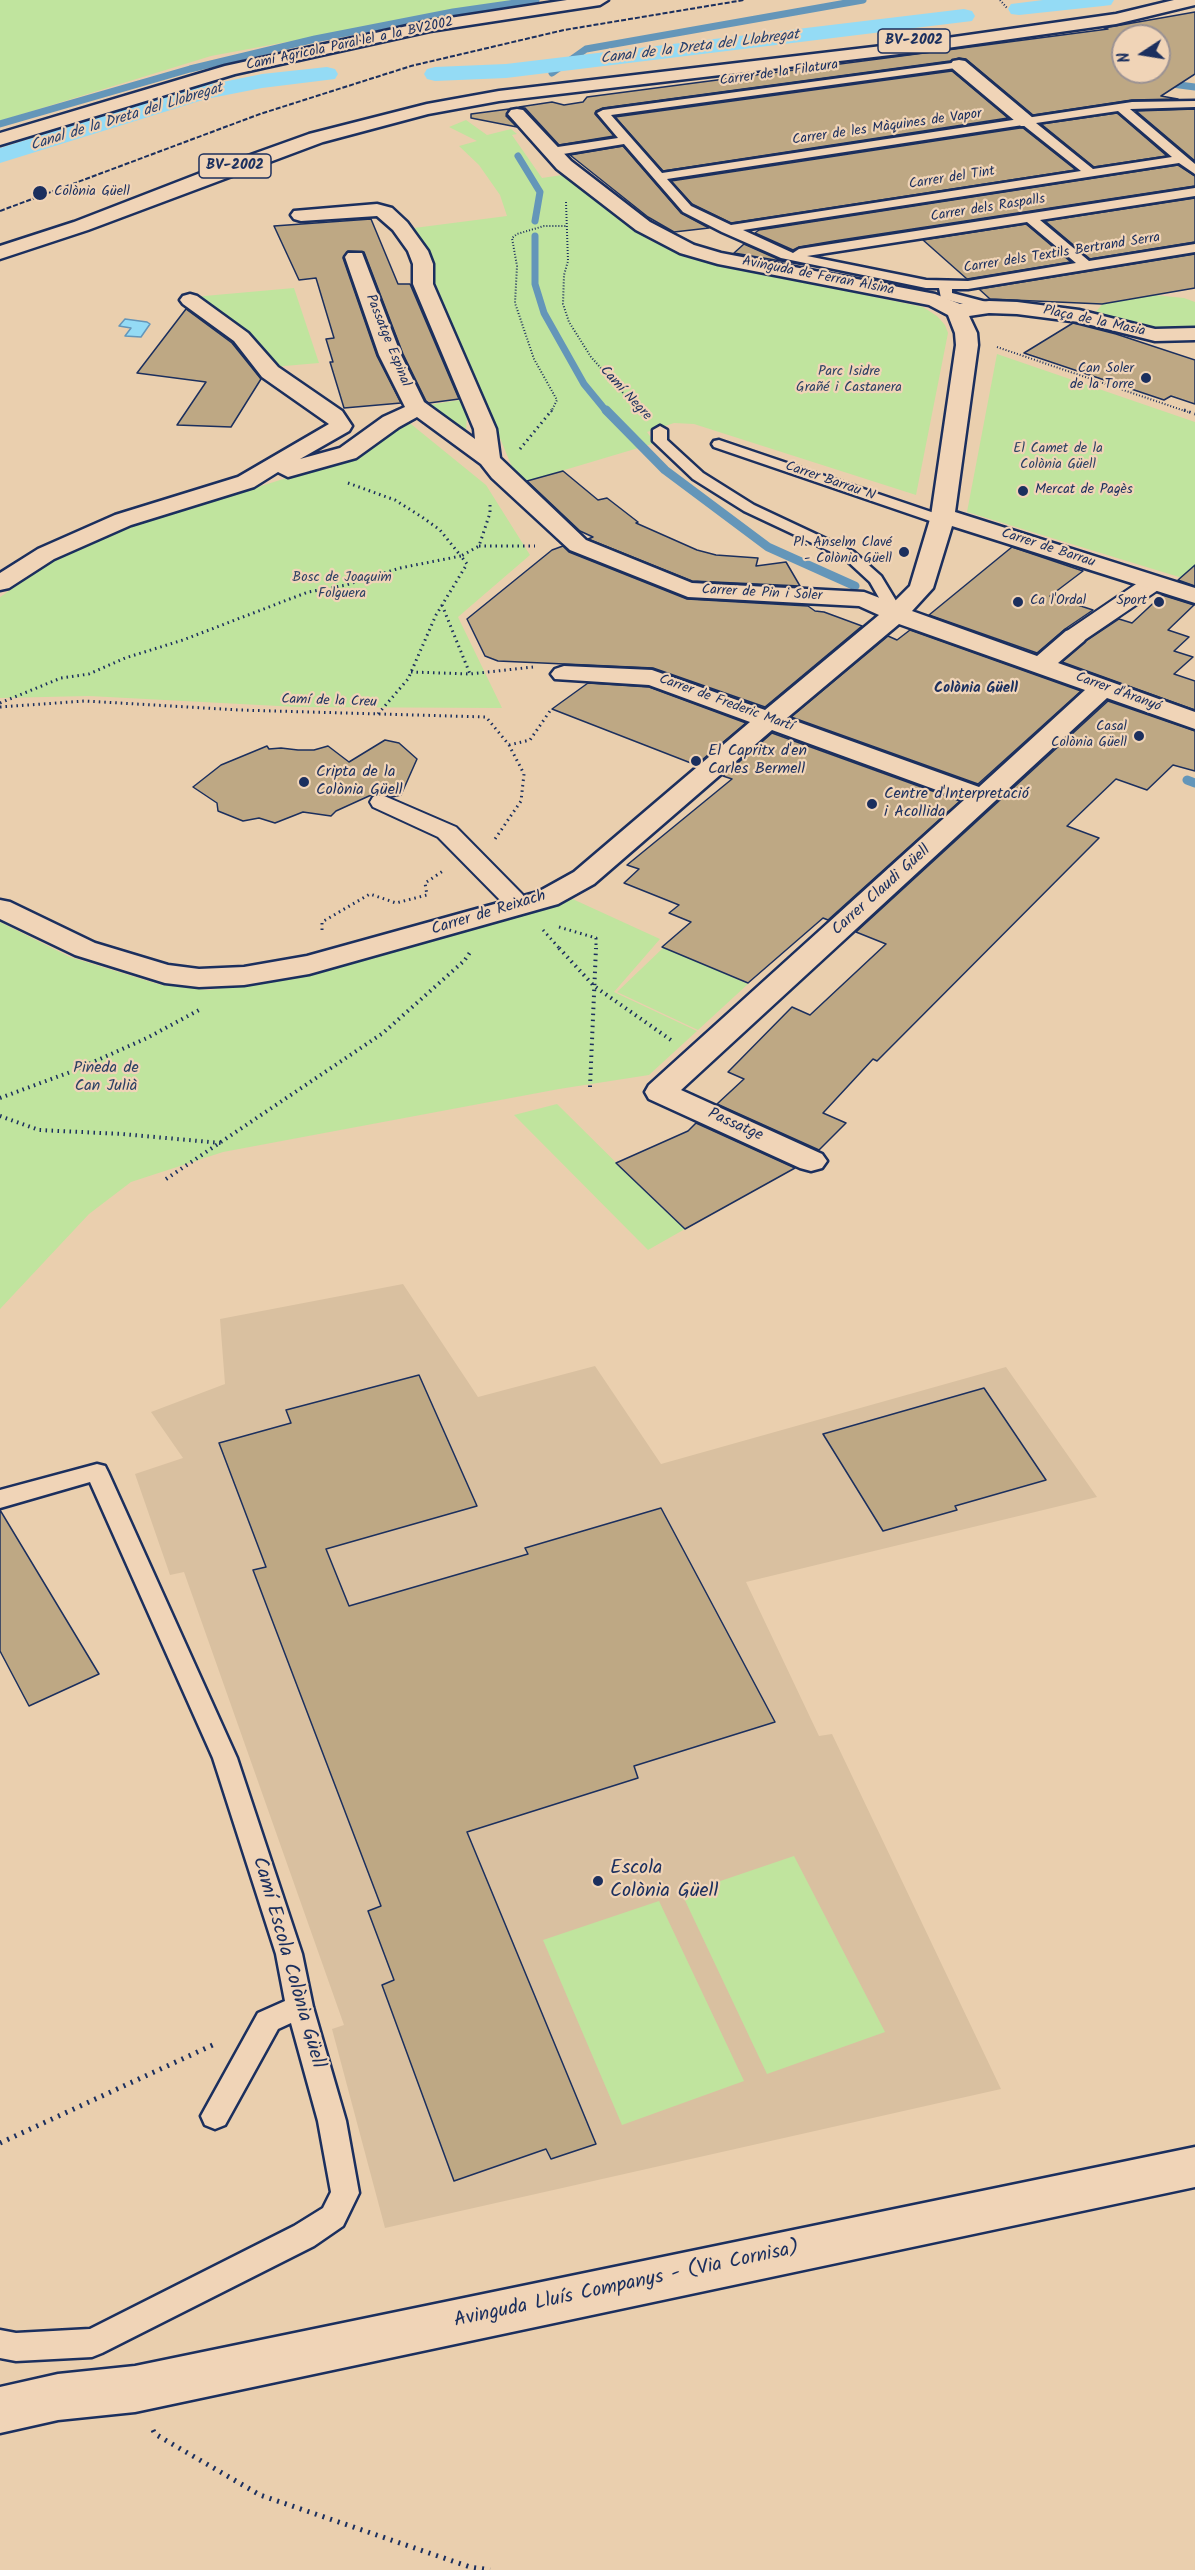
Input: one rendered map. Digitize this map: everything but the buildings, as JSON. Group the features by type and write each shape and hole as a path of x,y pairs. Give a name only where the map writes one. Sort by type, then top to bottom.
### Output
{"street":[{"name":"Camí Agricola Paral·lel a la BV2002","path":"0,139 231,70 430,26 600,0"},
{"name":"BV-2002","path":"23,245 130,196 250,148 367,111 468,90 601,79 933,45 1108,20 1195,0"},
{"path":"959,64 1028,122"},
{"name":"BV-2002","path":"0,253 81,226 316,138 452,104 510,107 536,96 601,79"},
{"name":"BV-2002","path":"468,90 510,107"},
{"name":"Avinguda de Ferran Alsina","path":"510,107 558,158 643,226 687,249 718,258 935,300 957,311"},
{"path":"302,215 377,210 385,212 400,226 418,251 423,264 423,284 485,429 489,459"},
{"name":"Passatge Espinal","path":"355,257 390,355 418,410 489,459"},
{"path":"190,300 241,337 270,372 334,417 341,426 246,482"},
{"name":"Plaça de la Masia","path":"957,311 989,307 1017,308 1079,316 1155,334 1195,334"},
{"path":"942,518 967,345 966,333 957,311"},
{"path":"0,583 46,554 123,520 348,453 404,414 418,410"},
{"name":"Carrer de Pin i Soler","path":"489,459 500,473 578,545 688,590 864,599 896,614 1041,666"},
{"name":"Carrer de Barrau","path":"942,518 1195,596"},
{"name":"Carrer de Reixach","path":"0,908 85,949 165,974 199,978 244,976 309,966 507,906 548,898 584,878 769,719 896,614 921,588 942,518"},
{"path":"1041,666 1075,636 1153,583"},
{"name":"Carrer d'Aranyó","path":"1041,666 1195,721"},
{"name":"Carrer de Frederic Martí","path":"564,674 652,678 984,798"},
{"name":"Carrer Claudi Güell","path":"660,1092 1102,688"},
{"path":"382,802 447,832 470,855 507,906"},
{"name":"Passatge","path":"660,1092 811,1161"},
{"name":"Avinguda Lluís Companys - (Via Cornisa)","path":"0,2410 58,2397 135,2390 1195,2167"},
{"name":"Avinguda Lluís Companys - (Via Cornisa)","path":"0,2387 58,2397"}],"lane":[{"name":"Carrer de la Filatura","path":"603,113 959,64"},
{"name":"Carrer de les Màquines de Vapor","path":"657,177 1132,105 1181,103 1195,105"},
{"path":"1122,108 1195,170"},
{"name":"Carrer dels Textils Bertrand Serra","path":"603,113 687,209 786,255 926,284 969,285 1195,248"},
{"path":"1028,122 1090,173"},
{"path":"558,158 626,140"},
{"name":"Carrer del Tint","path":"726,229 1182,159"},
{"name":"Carrer dels Raspalls","path":"786,255 1195,192"},
{"path":"1030,218 1087,266"},
{"path":"945,285 946,295 989,307"},
{"name":"Camí Negre","path":"660,430 660,441 698,476 750,508 849,555 876,579 896,614"},
{"name":"Carrer Barrau N","path":"719,444 942,518"},
{"name":"Camí Escola Colònia Güell","path":"0,1499 96,1472 225,1758 289,1954 300,2007 332,2121 345,2193 333,2217 304,2236 92,2343 16,2348 0,2344"},
{"path":"215,2116 268,2020 300,2007"}],"path":[{"name":"Camí Negre","path":"558,158 567,226 568,261 562,291 563,304 569,322 591,357 619,391 660,430"},
{"path":"519,450 556,406 557,400 534,359 515,303 517,266 512,238 517,234 544,226 567,226"},
{"path":"966,333 982,342 1195,414"},
{"path":"303,466 395,500 440,530 467,564 442,605 411,672 378,714"},
{"path":"479,546 490,513 490,496"},
{"path":"0,705 24,695 31,688 61,678 88,674 125,658 183,640 288,598 449,556 461,556 479,546 578,545"},
{"path":"442,605 470,674"},
{"path":"411,672 470,674 537,666"},
{"name":"Camí de la Creu","path":"0,705 85,701 239,710 486,717 509,745 524,774 521,801 495,840 425,883 427,895 396,903 370,894 322,922 321,937 332,959"},
{"path":"509,745 530,740 552,708"},
{"path":"165,1179 383,1033 464,961 507,906"},
{"path":"554,925 596,939 590,1087"},
{"path":"540,927 594,986 697,1058"},
{"path":"0,1098 73,1071 136,1042 203,1007"},
{"path":"0,1116 39,1130 122,1134 220,1143"},
{"path":"0,2143 268,2020"},
{"path":"135,2390 155,2434 260,2495 470,2566 490,2570"}],"shaded area":[{"name":"Escola Colònia Güell","path":"403,1284 478,1397 595,1366 661,1464 1006,1367 1097,1497 746,1582 819,1736 832,1734 1001,2089 385,2228 332,2029 344,2025 184,1572 170,1575 135,1474 183,1458 151,1412 225,1384 220,1319"}],"green space":[{"path":"0,0 513,0 211,56 0,121"},
{"name":"Parc Isidre Grañé i Castanera","path":"466,120 487,135 511,129 517,134 512,135 542,178 569,174 651,241 698,260 923,307 937,316 945,325 948,333 916,495 694,424 674,423 647,432 655,443 521,483 512,467 429,268 432,260 414,228 507,216 500,195 479,165 459,146 477,141 449,127"},
{"path":"294,288 319,363 273,367 193,297"},
{"path":"1114,291 1184,298 1195,302 1195,329 1159,329 1093,315"},
{"name":"El Camet de la Colònia Güell","path":"997,354 1195,422 1195,578 1192,581 967,512"},
{"path":"466,399 468,404 466,430 449,425 422,406"},
{"name":"Bosc de Joaquim Folguera","path":"406,420 486,485 530,555 458,617 502,708 297,707 89,696 0,698 0,597 72,548 100,537 359,455"},
{"name":"Pineda de Can Julià","path":"566,896 660,939 614,992 697,1031 649,1075 559,1089 223,1152 131,1182 89,1214 0,1309 0,922 70,957 161,985 209,990 294,976 559,904"},
{"path":"664,947 748,984 698,1030 617,992"},
{"path":"557,1104 685,1229 648,1250 514,1115"},
{"path":"794,1856 885,2032 767,2074 682,1894"},
{"path":"659,1901 744,2081 622,2125 543,1940"}],"water":[{"path":"125,319 150,324 141,337 125,336 131,328 119,326"}],"waterway":[{"path":"0,124 190,69 315,39 453,12 536,0"},
{"path":"552,73 586,49 863,0"},
{"name":"Canal de la Dreta del Llobregat","path":"1019,9 1103,0"},
{"name":"Canal de la Dreta del Llobregat","path":"435,74 506,71 964,16"},
{"name":"Canal de la Dreta del Llobregat","path":"0,156 201,93 262,81 327,74"},
{"path":"1171,84 1195,87"},
{"path":"518,156 540,192 535,221"},
{"path":"535,236 535,284 544,313 584,384 607,412"},
{"path":"606,410 665,470 768,547 855,586"},
{"path":"1187,780 1195,783"}],"railway":[{"path":"0,211 260,114 411,66 564,30 744,0"}],"place":[{"name":"Colònia Güell","path":"40,193"},
{"name":"Can Soler de la Torre","path":"1146,378"},
{"name":"Mercat de Pagès","path":"1023,491"},
{"name":"Pl. Anselm Clavé - Colònia Güell","path":"904,552"},
{"name":"Ca l'Ordal","path":"1018,602"},
{"name":"Sport","path":"1159,602"},
{"name":"Casal Colònia Güell","path":"1139,736"},
{"name":"El Capritx d'en Carles Bermell","path":"696,761"},
{"name":"Cripta de la Colònia Güell","path":"304,782"},
{"name":"Centre d'Interpretació i Acollida","path":"872,804"},
{"name":"Escola Colònia Güell","path":"598,1881"}],"district":[{"name":"Colònia Güell","path":"976,689"}]}
